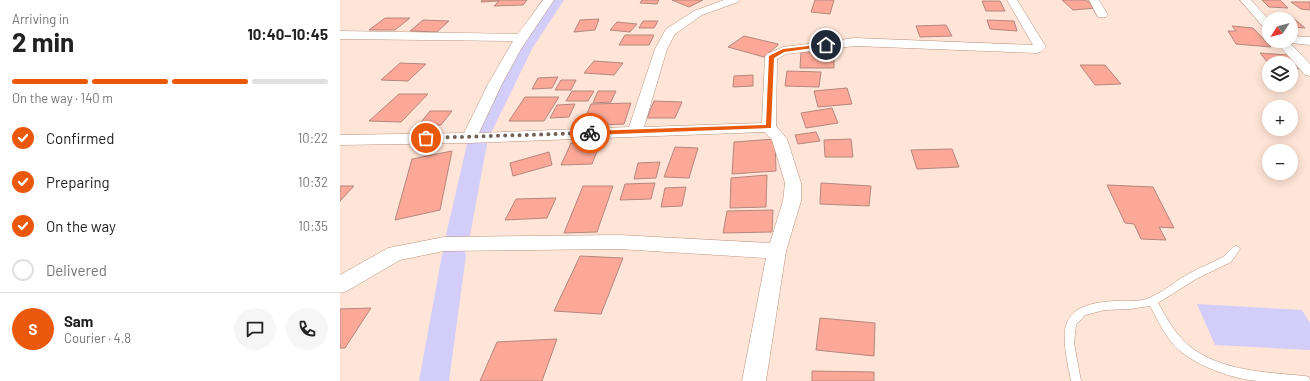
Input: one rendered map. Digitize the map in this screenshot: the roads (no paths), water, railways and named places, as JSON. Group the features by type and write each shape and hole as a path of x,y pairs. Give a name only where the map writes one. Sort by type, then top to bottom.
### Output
{"street":[{"path":"470,138 483,106 521,38 549,0"},
{"path":"754,381 777,251 792,201 793,183 779,139 769,127 771,57 776,53 783,51 855,42 1037,49 1040,47 1039,45 1012,0"},
{"path":"1094,0 1102,15"},
{"path":"1245,0 1262,19"},
{"path":"635,132 660,49 670,32 698,13 727,1"},
{"path":"340,36 521,38"},
{"path":"1298,40 1310,41"},
{"path":"1288,48 1310,72"},
{"path":"340,140 470,138 769,127"},
{"path":"340,285 395,253 444,244 619,242 777,251"}],"lane":[{"path":"1076,381 1069,344 1071,324 1082,312 1105,306 1152,302 1193,276 1228,259 1236,249"},
{"path":"1152,302 1168,328 1182,346 1205,362 1243,375 1305,381"}],"waterway":[{"path":"482,131 525,47 545,15 557,0"},
{"path":"458,235 477,144"},
{"path":"434,381 454,255"}]}
